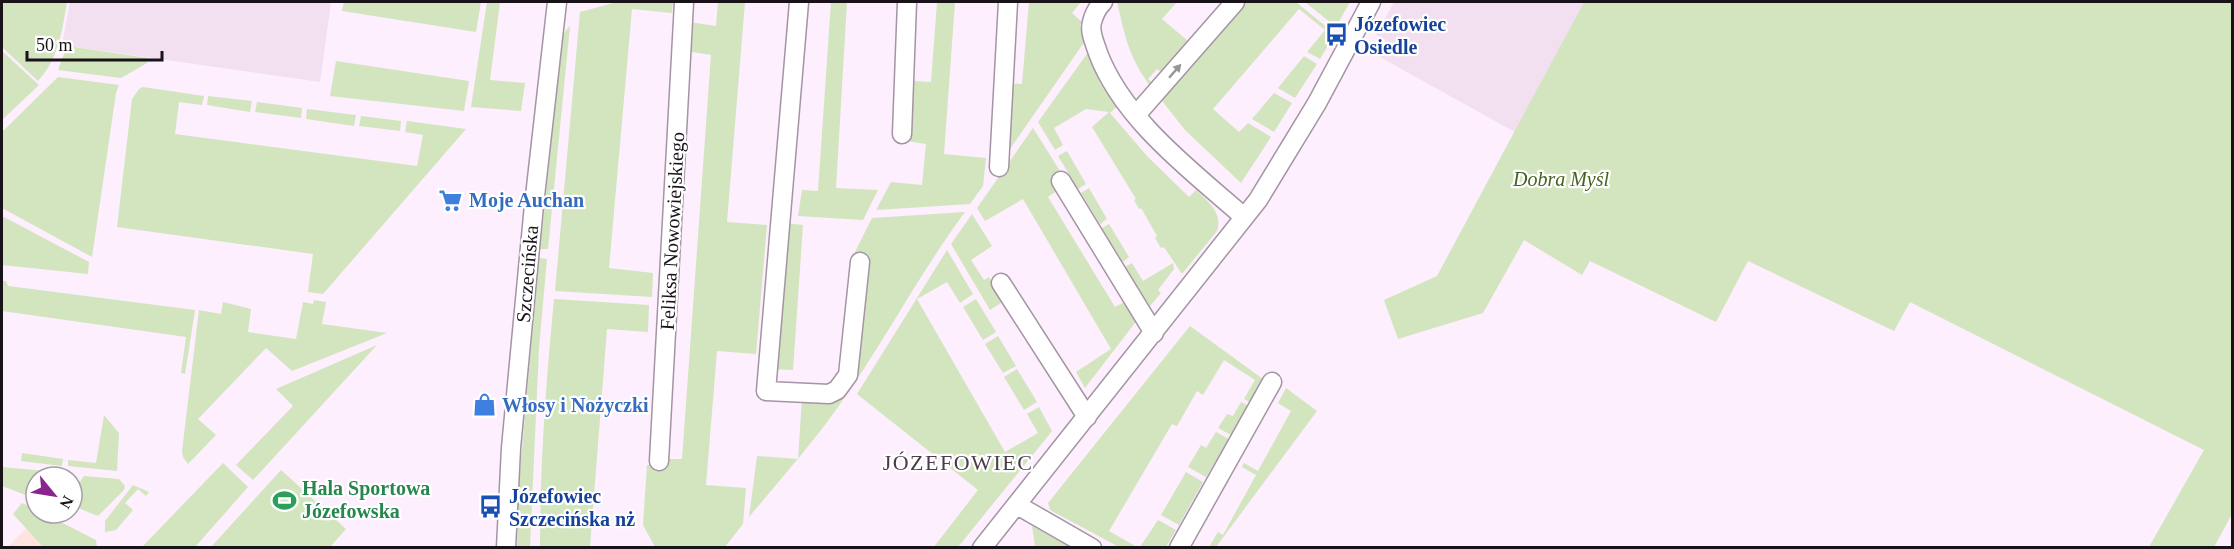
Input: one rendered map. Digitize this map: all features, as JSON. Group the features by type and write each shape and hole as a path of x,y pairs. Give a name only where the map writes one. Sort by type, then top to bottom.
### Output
{"street":[{"name":"Szczecińska","path":"506,548 511,448 534,205 557,2"},
{"name":"Feliksa Nowowiejskiego","path":"659,461 684,2"},
{"path":"799,2 766,391 829,394 842,384 848,375 860,261"},
{"path":"902,134 907,2"},
{"path":"999,167 1008,2"},
{"path":"1103,2 1091,23 1093,38 1100,59 1117,90 1136,115 1174,155 1244,217"},
{"path":"1136,115 1235,2"},
{"path":"982,548 1154,333 1271,180 1317,103 1371,2"},
{"path":"1061,181 1154,333"},
{"path":"1000,283 1087,417"},
{"path":"1179,548 1272,382"},
{"path":"1017,505 1092,548"}],"shaded area":[{"path":"70,2 331,2 320,82 62,45"},
{"path":"1394,2 1584,2 1515,132 1378,56 1386,40 1376,35"},
{"path":"27,528 43,547 6,548"}],"green space":[{"path":"2,2 67,2 55,54 38,81 2,47"},
{"path":"344,2 481,2 476,32 342,11"},
{"path":"487,2 500,2 490,80 525,83 521,111 471,107"},
{"path":"617,2 673,2 672,13 632,9 609,268 653,273 652,297 555,291 580,12"},
{"path":"718,2 745,2 727,222 767,225 756,354 717,351 706,485 746,488 743,524 724,548 655,547 643,525 647,465 663,466 665,459 682,459 711,55 686,51 689,22 716,26"},
{"path":"831,2 847,2 836,188 878,190 863,220 798,216 802,190 818,191"},
{"path":"937,2 955,2 944,154 986,158 983,186 970,204 876,210 891,182 922,185 926,144 907,141 913,81 931,82"},
{"path":"1029,2 1081,2 1072,13 1082,22 1080,25 1085,41 1003,159 1007,83 1022,84"},
{"path":"1117,2 1177,2 1162,19 1188,41 1198,30 1204,35 1167,76 1157,69 1148,79 1157,87 1154,91 1134,59"},
{"path":"1240,2 1296,2 1335,34 1320,59 1307,52 1325,30 1299,9 1213,109 1239,132 1248,123 1271,137 1241,183 1185,130 1159,97"},
{"path":"1305,2 1350,2 1336,27"},
{"name":"Dobra Myśl","path":"1584,2 2232,2 2232,514 2214,547 2149,547 2204,450 1910,302 1894,331 1748,261 1716,322 1590,261 1582,275 1524,240 1483,313 1398,339 1384,300 1437,276"},
{"path":"570,26 548,249 540,249 563,34"},
{"path":"67,46 148,58 147,63 121,78 58,70"},
{"path":"2,51 39,85 2,120"},
{"path":"1089,51 1096,74 1104,89 1114,100 1121,103 1110,113 1147,156 1189,197 1196,190 1210,203 1216,213 1217,231 1182,274 1164,247 1161,248 1155,238 1157,236 1134,200 1136,199 1092,127 1109,112 1086,109 1054,128 1063,145 1055,150 1038,122"},
{"path":"1304,56 1317,64 1295,98 1278,88"},
{"path":"336,61 469,81 464,111 330,96"},
{"path":"58,77 119,85 92,257 2,208 2,132"},
{"path":"143,87 204,96 202,105 179,102 175,134 417,166 423,135 405,132 407,121 466,129 323,294 308,292 313,254 117,227 132,99"},
{"path":"1274,93 1292,103 1274,132 1252,119"},
{"path":"208,96 252,101 250,112 207,105"},
{"path":"257,102 302,108 301,118 255,112"},
{"path":"307,109 356,115 354,126 306,119"},
{"path":"361,116 401,121 400,131 359,126"},
{"path":"1033,128 1060,171 1051,177 1058,190 1048,197 1115,307 1126,301 1138,319 1085,388 1076,372 1111,349 1023,199 985,221 977,208"},
{"path":"1067,151 1086,184 1078,189 1058,156"},
{"path":"1089,188 1107,219 1100,224 1081,193"},
{"path":"965,212 854,383 798,459 802,398 837,394 864,257 853,256 872,218"},
{"path":"972,214 992,246 971,260 984,280 989,277 1004,301 990,310 951,244"},
{"path":"2,216 89,262 88,274 2,265"},
{"path":"784,223 803,225 793,370 771,369"},
{"path":"1109,224 1129,257 1123,262 1102,228"},
{"path":"947,250 973,294 960,303 947,282 917,299 1005,452 1038,433 1027,414 1039,407 1052,431 958,547 933,548 978,490 857,394"},
{"path":"539,258 547,259 539,348 530,547 517,547 518,494"},
{"path":"1132,263 1143,281 1173,263 1174,269 1158,290 1161,293 1150,306 1125,267"},
{"path":"2,281 6,281 8,286 195,310 185,374 181,373 186,337 2,311"},
{"path":"554,299 649,305 648,332 607,329 590,547 540,547 544,423"},
{"path":"976,299 996,332 983,340 963,307"},
{"path":"314,300 326,302 322,324 387,333 292,371 266,348 198,419 216,435 188,464 182,451 199,310 221,314 223,302 251,309 248,332 296,339 303,302 313,304"},
{"path":"1190,326 1263,379 1250,402 1244,399 1255,380 1224,360 1203,395 1197,391 1177,426 1172,424 1109,531 1137,547 1119,547 1050,510 1048,503"},
{"path":"998,336 1016,366 1003,373 985,344"},
{"path":"377,345 253,480 236,465 293,406 276,389"},
{"path":"1017,369 1037,402 1024,410 1004,377"},
{"path":"1286,388 1317,411 1216,547 1209,547 1218,532 1223,535 1256,475 1242,467 1244,463 1258,471 1291,411 1278,403"},
{"path":"1241,402 1248,406 1231,435 1218,428 1227,414 1233,416"},
{"path":"104,415 119,433 117,471 84,468 84,465 68,465 68,460 96,463"},
{"path":"1216,432 1229,439 1206,477 1188,467 1201,445 1206,448"},
{"path":"22,453 63,459 62,465 21,461"},
{"path":"757,456 798,459 783,476 749,517"},
{"path":"223,463 248,487 195,547 142,547"},
{"path":"2,467 24,469 24,494 2,486"},
{"name":"Hala Sportowa Józefowska","path":"281,470 346,529 330,547 211,547"},
{"path":"1186,472 1203,482 1179,525 1161,515"},
{"path":"84,476 119,479 125,486 124,490 98,516 84,510"},
{"path":"133,485 149,492 146,496 138,489 125,503 133,510 116,530 105,532 105,521"},
{"path":"22,503 24,504 24,525 67,525 96,540 97,547 43,547 13,514"},
{"path":"1158,520 1176,530 1166,547 1140,547"},
{"path":"1032,526 1069,547 1035,546"}],"place":[{"name":"Józefowiec Osiedle","path":"1336,35"},
{"name":"Moje Auchan","path":"451,200"},
{"name":"Włosy i Nożyczki","path":"484,405"},
{"name":"Hala Sportowa Józefowska","path":"284,500"},
{"name":"Józefowiec Szczecińska nż","path":"491,507"}],"district":[{"name":"JÓZEFOWIEC","path":"958,462"}]}
